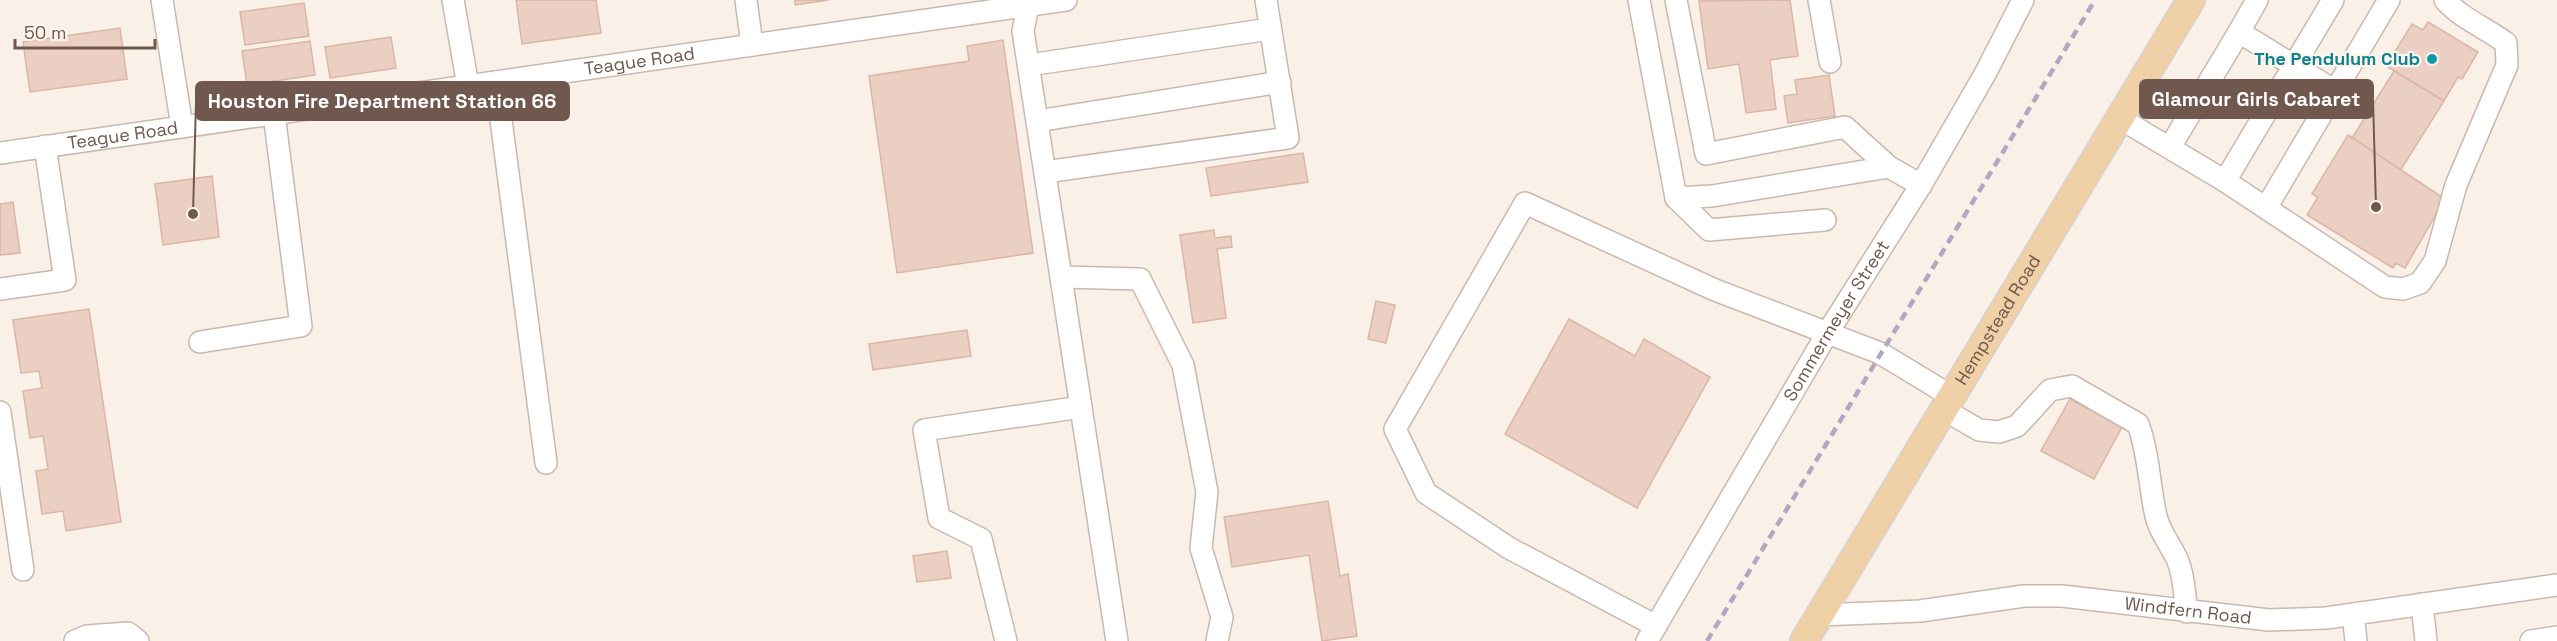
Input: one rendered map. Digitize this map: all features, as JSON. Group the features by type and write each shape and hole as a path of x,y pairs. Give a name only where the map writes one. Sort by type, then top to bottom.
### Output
{"main road":[{"name":"Hempstead Road","path":"1804,641 2191,0"}],"street":[{"path":"162,0 182,127"},
{"path":"453,0 468,86"},
{"path":"746,0 752,45"},
{"name":"Teague Road","path":"0,153 1029,3 1066,0"},
{"path":"1045,172 1288,138 1266,0"},
{"path":"1639,0 1676,198 1709,230 1826,220"},
{"path":"1676,0 1706,154 1845,127 1889,167 1921,185"},
{"path":"1819,0 1830,62"},
{"name":"Sommermeyer Street","path":"1651,634 1828,332 1921,185 1985,74 2023,0"},
{"path":"2170,147 2257,0"},
{"path":"2225,181 2333,0"},
{"path":"2266,208 2389,0"},
{"path":"2121,119 2225,181 2385,287 2403,289 2420,283 2435,261 2456,185 2507,65 2506,43 2483,26 2462,17 2445,0"},
{"path":"1029,3 1023,31 1117,641"},
{"path":"1029,65 1270,29"},
{"path":"2238,32 2335,92"},
{"path":"496,82 546,463"},
{"path":"1037,121 1280,82"},
{"path":"201,342 301,326 274,114"},
{"path":"0,289 65,280 45,146"},
{"path":"1676,198 1712,196 1889,167"},
{"path":"1651,634 1509,548 1426,493 1395,429 1525,203 1715,290 1880,353 1979,430 1999,432 2017,426 2050,390 2072,386 2138,424 2146,447 2156,516 2164,538 2175,553 2184,584 2187,612"},
{"path":"1061,277 1140,279 1183,365 1207,492 1201,548 1222,617 1217,641"},
{"path":"1006,641 981,539 939,518 924,430 1081,407"},
{"path":"0,412 23,570"},
{"name":"Windfern Road","path":"1820,615 1920,611 2024,596 2062,596 2269,620 2326,618 2557,585"},
{"path":"2422,604 2426,641"},
{"path":"2353,614 2356,641"},
{"path":"75,641 87,636 128,633 138,641"},
{"path":"2531,641 2557,637"}],"building":[{"path":"516,0 596,0 601,33 522,44"},
{"path":"795,0 829,0 795,5"},
{"path":"1790,0 1798,56 1770,60 1776,109 1746,113 1739,64 1708,69 1699,1"},
{"path":"304,3 309,36 245,45 240,12"},
{"name":"The Pendulum Club","path":"2428,22 2478,52 2462,79 2458,77 2444,101 2386,66 2412,24 2423,30"},
{"path":"120,28 127,79 30,92 23,42"},
{"path":"391,37 396,68 330,78 325,47"},
{"path":"1003,40 1033,253 897,273 869,76 969,61 967,46"},
{"path":"310,41 315,75 247,85 242,51"},
{"path":"2394,71 2444,101 2400,171 2352,138"},
{"path":"1829,75 1835,116 1788,123 1784,96 1797,94 1795,80"},
{"path":"2348,135 2445,199 2405,268 2396,263 2393,268 2307,215 2318,197 2312,194"},
{"path":"1303,153 1308,182 1211,196 1206,168"},
{"path":"212,176 219,237 163,245 155,184"},
{"path":"13,202 20,253 0,255 0,204"},
{"path":"1214,230 1215,238 1231,236 1232,247 1217,249 1226,318 1193,323 1180,235"},
{"path":"1376,301 1395,305 1386,343 1368,339"},
{"path":"89,309 121,522 66,531 63,511 42,514 36,471 48,469 43,436 30,438 23,391 42,388 39,371 21,373 13,320"},
{"path":"1569,319 1635,356 1644,339 1710,377 1637,508 1505,434"},
{"path":"967,330 971,356 873,370 869,344"},
{"path":"2070,399 2122,427 2094,479 2041,451"},
{"path":"1328,501 1340,576 1348,574 1357,636 1322,641 1309,555 1232,567 1224,517"},
{"path":"947,551 951,578 917,582 913,556"}],"railway":[{"path":"1707,641 2095,0"}],"place":[{"name":"The Pendulum Club","path":"2432,59"},
{"name":"Glamour Girls Cabaret","path":"2376,207"},
{"name":"Houston Fire Department Station 66","path":"193,214"}]}
